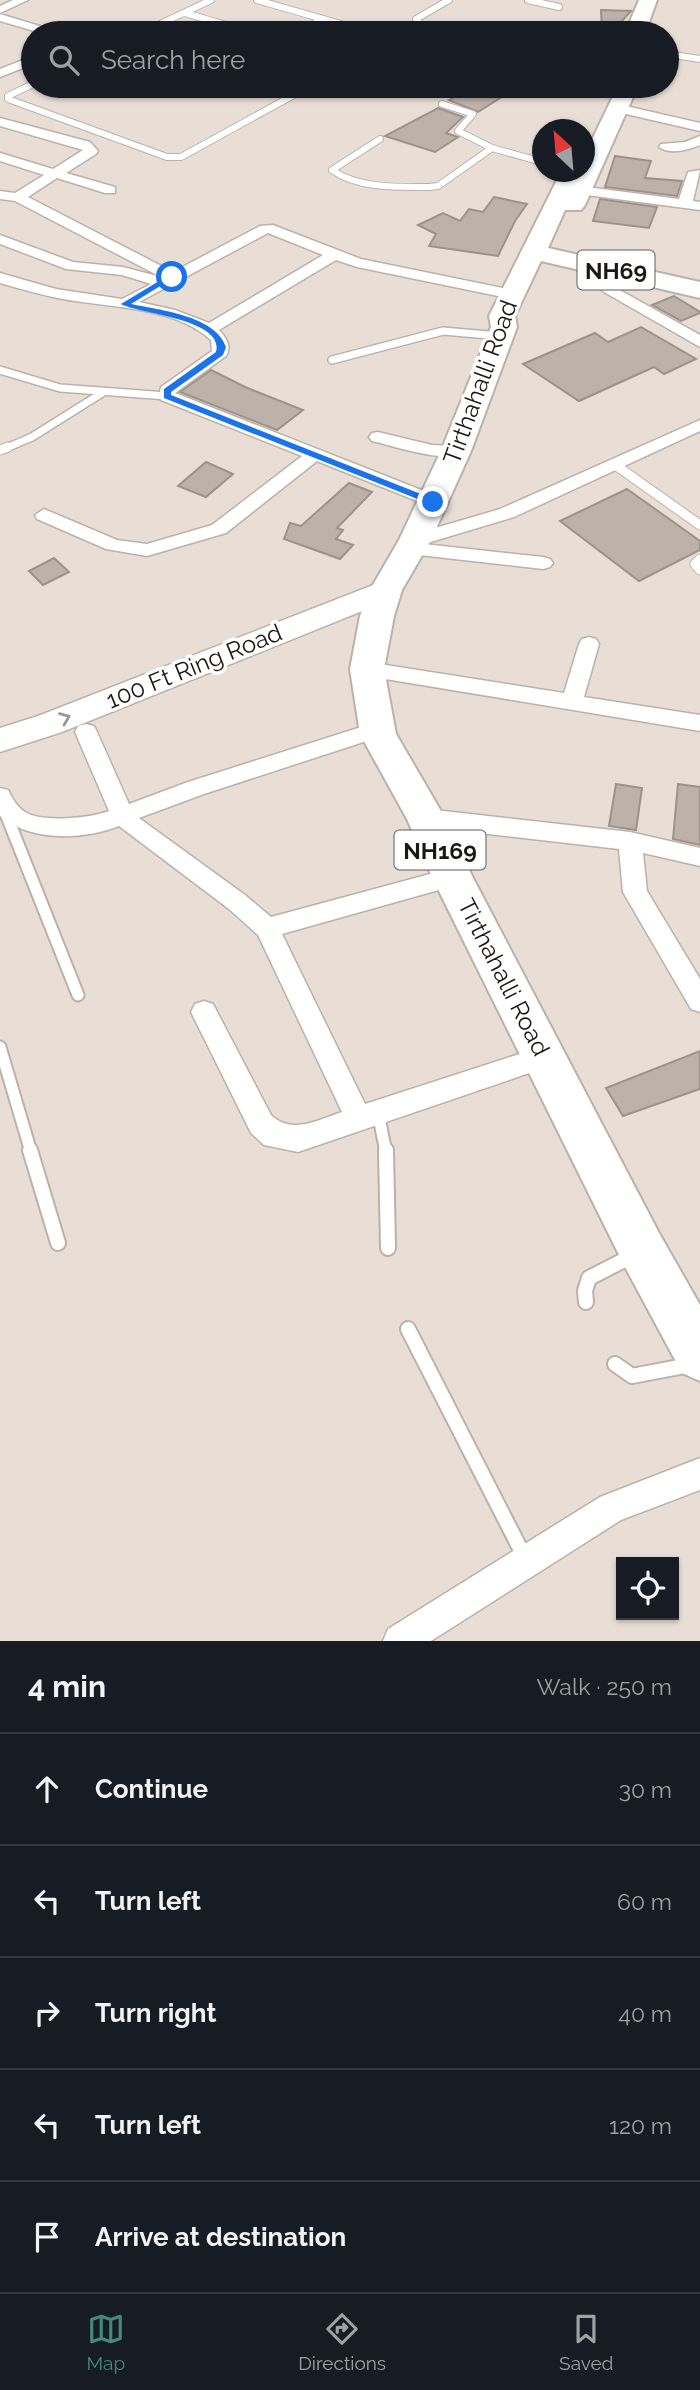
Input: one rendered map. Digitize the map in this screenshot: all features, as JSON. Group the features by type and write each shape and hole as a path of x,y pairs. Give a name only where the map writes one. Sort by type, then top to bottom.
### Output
{"highway":[{"path":"640,21 648,0"},
{"path":"655,21 663,0"},
{"path":"595,127 613,98"},
{"path":"595,138 614,98"},
{"path":"548,244 575,182"},
{"name":"NH69","path":"548,244 605,271 700,290"},
{"name":"NH169","path":"506,319 517,318 538,284 548,244"},
{"name":"Tirthahalli Road","path":"548,244 506,319 456,451 382,603 367,669 377,730 426,818 452,877 642,1250 700,1355"},
{"path":"538,284 571,272 605,271"},
{"name":"NH69","path":"605,271 700,277"}],"main road":[{"name":"100 Ft Ring Road","path":"0,763 86,732 382,603"},
{"name":"100 Ft Ring Road","path":"0,740 382,603"}],"street":[{"path":"0,10 22,0"},
{"path":"0,18 21,24"},
{"path":"0,73 21,65"},
{"path":"617,98 700,127"},
{"path":"0,122 89,148 91,151 18,197"},
{"path":"666,147 687,146 700,141"},
{"path":"0,157 110,190"},
{"path":"685,204 692,175 700,174"},
{"path":"580,182 700,206"},
{"path":"0,195 18,197 167,280"},
{"path":"124,304 265,229 280,230 333,255 379,269 506,319"},
{"path":"0,239 71,267 131,273 167,280"},
{"path":"209,329 333,255"},
{"path":"605,271 700,342"},
{"path":"0,278 62,295 124,304 181,317 209,329 219,339 220,353 167,391 167,396 433,502"},
{"path":"413,544 507,513 697,430"},
{"path":"377,437 432,450 456,451"},
{"path":"44,515 113,545 147,550 219,529 314,455"},
{"path":"413,544 543,563"},
{"path":"572,702 589,644"},
{"path":"367,669 700,723"},
{"path":"1,801 21,821 47,827 102,823 122,814 377,730"},
{"path":"86,732 122,814 132,826 237,902 267,928 368,1117"},
{"path":"426,818 630,841 700,857"},
{"path":"630,841 635,892 700,1001"},
{"path":"267,928 452,877"},
{"path":"204,1012 261,1124 274,1136 298,1139 544,1057"},
{"path":"411,1638 611,1508 700,1474"}],"lane":[{"path":"167,21 211,0"},
{"path":"257,0 330,21"},
{"path":"418,21 416,19 449,0"},
{"path":"528,0 559,7"},
{"path":"185,13 212,21"},
{"path":"319,21 323,19"},
{"path":"679,56 700,59"},
{"path":"21,90 8,96 8,99 175,158 288,98"},
{"path":"442,104 473,114 458,131 492,148 532,159"},
{"path":"380,139 334,166 332,170 342,178 371,183 439,186 492,148"},
{"path":"332,360 443,331 465,331 506,319"},
{"path":"0,370 60,388 167,396"},
{"path":"0,450 32,437 102,393"},
{"path":"614,464 700,526"},
{"path":"700,559 695,564 700,570"},
{"path":"1,801 78,995"},
{"path":"0,1046 58,1243"},
{"path":"368,1117 386,1146 388,1248"},
{"path":"586,1302 585,1292 589,1278 642,1250"},
{"path":"408,1329 526,1562"},
{"path":"615,1364 632,1376 700,1363"}],"building":[{"path":"601,10 631,11 622,21 601,21"},
{"path":"452,98 500,98 478,112 449,100"},
{"path":"438,108 463,117 446,133 458,137 435,152 385,136"},
{"path":"615,156 651,161 645,178 682,181 677,196 605,187"},
{"path":"494,197 527,204 515,221 498,256 429,246 436,234 418,225 443,213 460,221 469,209 483,212"},
{"path":"600,199 657,207 649,228 593,221"},
{"path":"674,296 700,313 681,321 652,305"},
{"path":"641,327 696,359 664,374 654,367 579,401 523,364 595,333 608,342"},
{"path":"211,370 303,410 277,430 180,392"},
{"path":"206,462 233,474 206,497 178,486"},
{"path":"349,483 372,492 337,528 343,530 336,539 353,545 340,559 284,539 290,523 301,526"},
{"path":"627,489 700,541 700,550 639,581 560,521"},
{"path":"54,558 69,572 43,585 29,571"},
{"path":"616,784 642,788 636,830 609,826"},
{"path":"678,784 700,787 700,845 673,839"},
{"path":"700,1051 700,1089 623,1116 606,1088"}],"route":[{"path":"172,277 124,304 181,317 209,329 215,333 222,347 220,353 167,391 167,396 433,502"}]}
